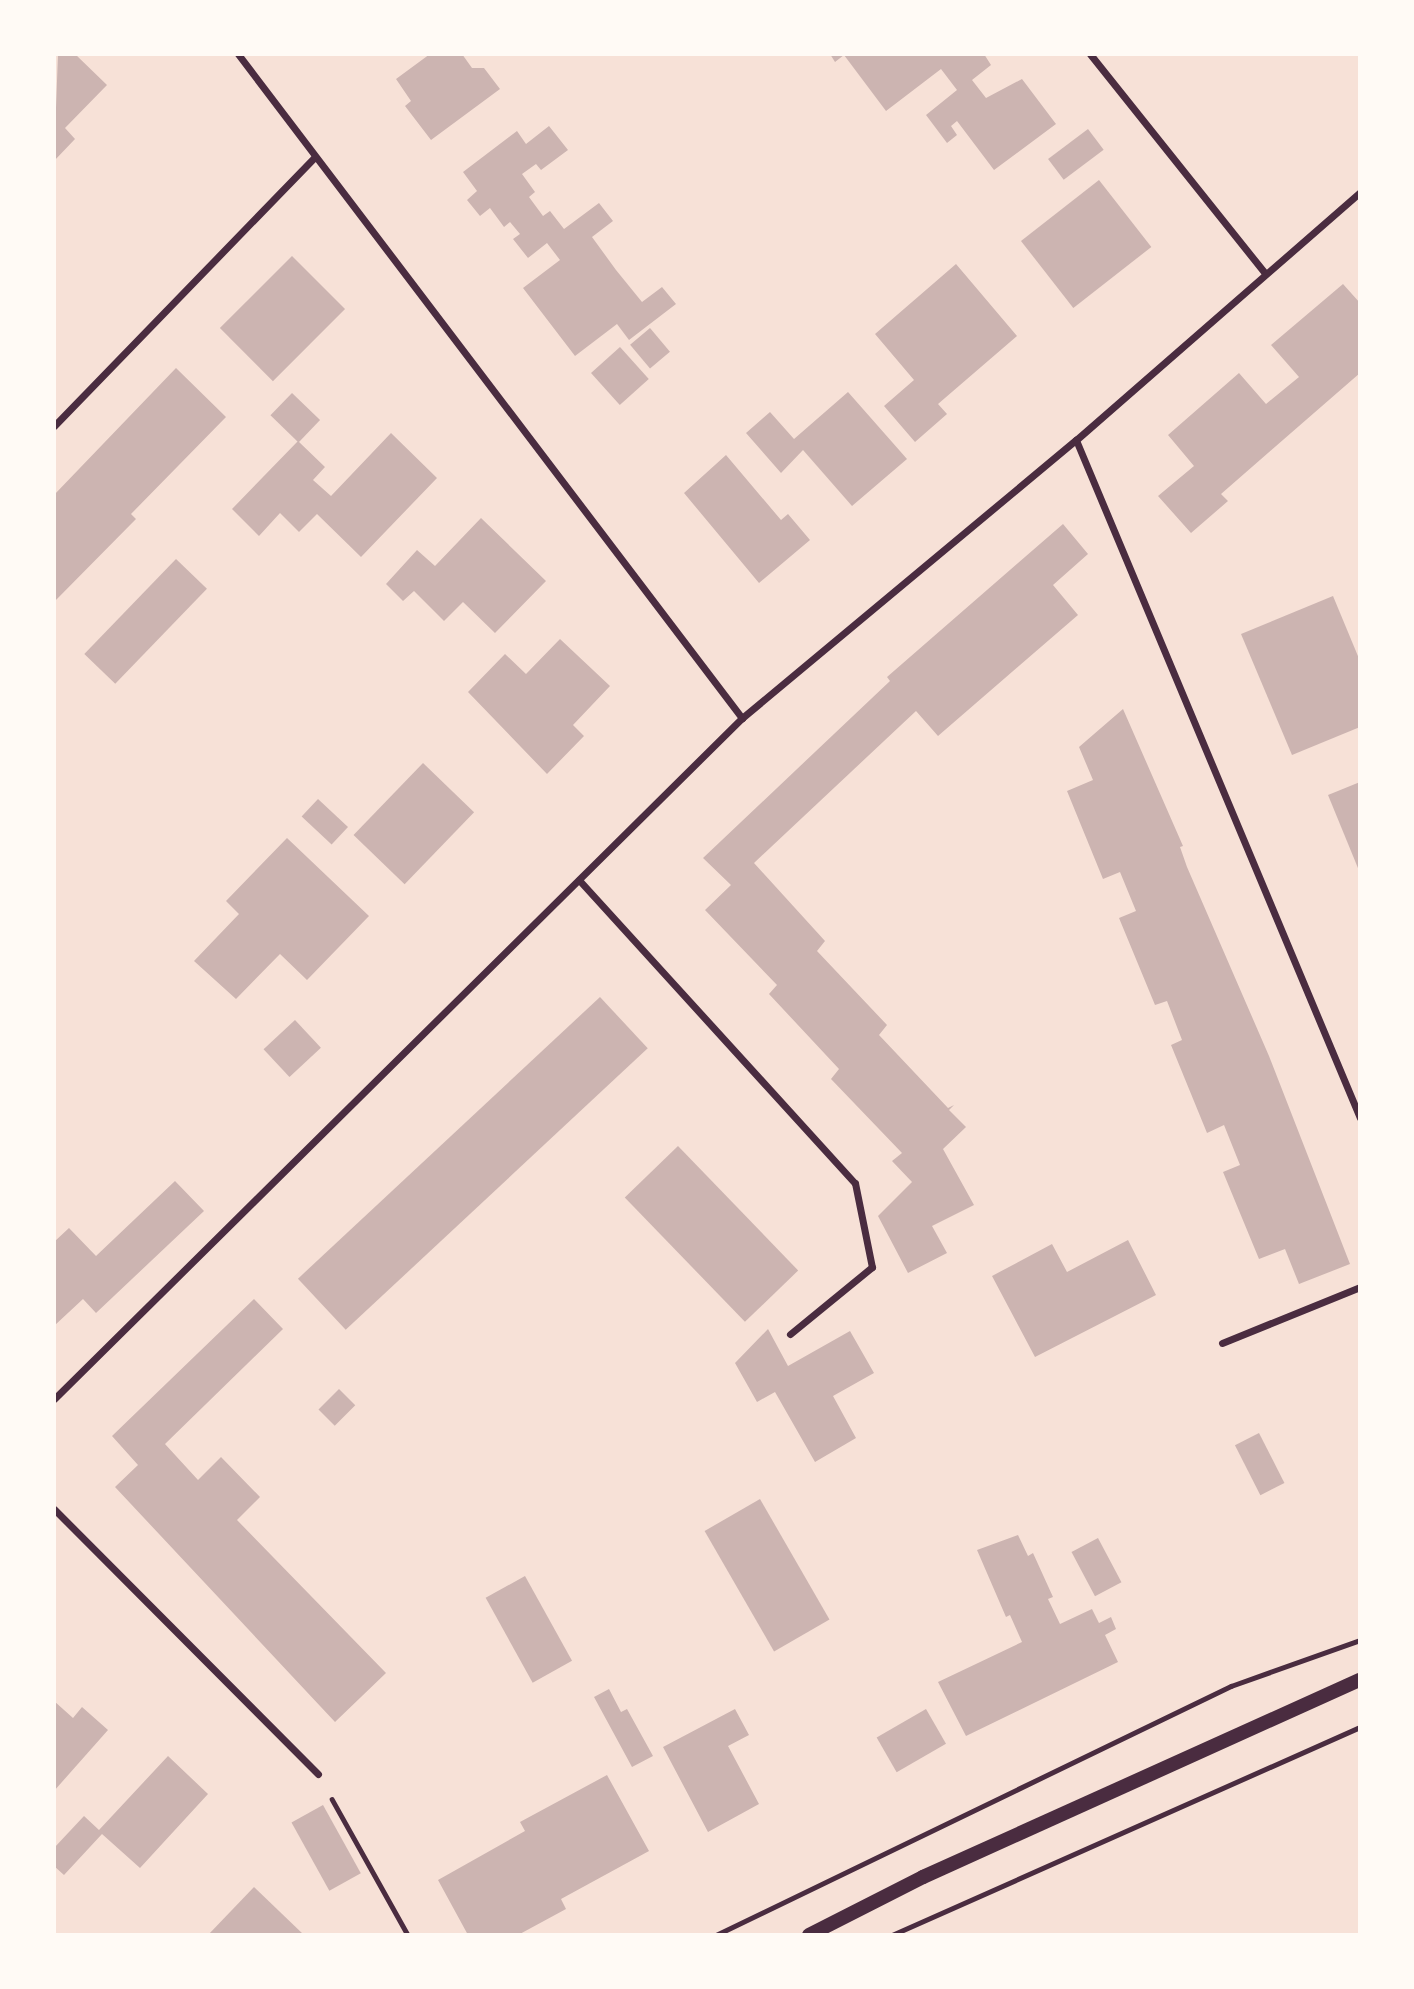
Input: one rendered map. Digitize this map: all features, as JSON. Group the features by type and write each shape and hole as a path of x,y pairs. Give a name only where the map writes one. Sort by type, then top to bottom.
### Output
{"main road":[{"path":"809,1935 923,1877 1360,1680"}],"street":[{"path":"238,54 742,718"},
{"path":"1090,54 1264,272"},
{"path":"54,426 314,157"},
{"path":"54,1399 742,718 1076,440 1264,272 1360,192"},
{"path":"1076,440 1360,1118"},
{"path":"579,880 855,1183 872,1267 790,1334"},
{"path":"1222,1343 1360,1287"},
{"path":"54,1509 318,1774"}],"path":[{"path":"716,1935 1231,1686 1360,1640"},
{"path":"892,1935 1360,1727"},
{"path":"318,1774 408,1935"}],"building":[{"path":"58,54 75,54 107,85 65,128 75,139 54,161"},
{"path":"430,54 462,54 472,68 484,68 500,89 431,140 405,106 411,101 396,79"},
{"path":"830,54 984,54 991,65 972,80 986,98 1022,79 1056,124 994,170 957,121 951,126 957,135 947,143 926,115 957,90 941,69 886,111 844,55 835,62"},
{"path":"549,126 568,150 541,170 536,164 522,174 535,192 529,197 543,216 550,211 564,229 599,203 613,221 592,237 616,270 642,302 662,287 676,304 629,340 617,324 575,356 523,288 560,260 547,243 528,258 513,239 520,234 510,222 504,227 490,208 480,216 467,200 477,191 463,172 517,131 526,144"},
{"path":"1088,129 1104,150 1064,180 1048,159"},
{"path":"1099,180 1151,247 1073,308 1021,241"},
{"path":"292,256 345,309 273,381 220,328"},
{"path":"956,264 1017,336 938,404 947,414 915,442 884,406 914,380 875,334"},
{"path":"1343,284 1360,303 1360,373 1221,494 1228,501 1191,533 1158,496 1194,466 1168,435 1239,373 1266,404 1299,377 1271,345"},
{"path":"650,328 670,352 650,368 630,345"},
{"path":"620,347 649,379 620,405 591,373"},
{"path":"176,368 226,417 131,514 136,519 54,602 54,495"},
{"path":"848,392 907,459 852,506 803,450 781,473 746,433 770,412 794,439"},
{"path":"292,393 320,420 299,442 270,415"},
{"path":"391,433 437,478 361,557 317,514 299,532 280,513 259,536 232,509 298,441 325,467 313,480 331,496"},
{"path":"726,455 781,520 788,514 810,540 759,583 684,493"},
{"path":"481,518 546,581 495,633 463,602 444,621 414,591 403,601 386,584 417,550 435,566"},
{"path":"1063,524 1088,554 1053,585 1078,615 938,736 916,711 754,863 825,941 817,951 887,1025 879,1035 948,1108 954,1105 949,1110 966,1127 943,1149 974,1205 932,1226 947,1253 908,1273 878,1216 912,1182 892,1161 902,1153 831,1079 839,1069 769,994 777,985 705,910 731,885 703,858 890,681 887,677"},
{"path":"176,559 207,589 115,684 84,654"},
{"path":"1333,596 1360,661 1360,727 1292,755 1241,634"},
{"path":"560,639 610,686 573,725 584,736 547,774 468,692 505,654 526,674"},
{"path":"1123,709 1183,846 1180,847 1187,867 1269,1056 1350,1264 1299,1284 1285,1249 1259,1259 1223,1172 1240,1165 1224,1125 1207,1133 1171,1045 1182,1040 1167,1001 1155,1005 1119,918 1136,911 1120,872 1103,879 1067,791 1093,780 1079,747"},
{"path":"423,763 474,812 405,884 354,835"},
{"path":"1360,782 1360,873 1328,795"},
{"path":"318,799 348,827 332,845 302,817"},
{"path":"287,838 369,916 307,980 280,954 236,999 194,961 239,914 226,901"},
{"path":"600,997 648,1048 346,1330 298,1279"},
{"path":"295,1020 321,1048 289,1077 264,1049"},
{"path":"678,1146 798,1270 745,1322 625,1197"},
{"path":"175,1181 204,1211 96,1313 83,1299 54,1326 54,1242 69,1228 96,1256"},
{"path":"1128,1240 1156,1295 1035,1357 992,1276 1052,1244 1067,1272"},
{"path":"254,1299 283,1329 165,1444 198,1480 221,1457 260,1497 237,1520 386,1673 335,1722 115,1487 138,1465 112,1436"},
{"path":"768,1329 788,1366 850,1331 874,1373 833,1396 856,1438 815,1462 775,1392 757,1402 735,1363"},
{"path":"339,1389 355,1405 335,1426 318,1410"},
{"path":"1259,1433 1284,1483 1260,1495 1235,1445"},
{"path":"760,1499 830,1619 774,1651 705,1531"},
{"path":"1018,1535 1028,1556 1033,1553 1053,1597 1048,1599 1060,1624 1092,1609 1099,1623 1111,1617 1116,1629 1105,1635 1118,1662 966,1736 938,1682 1022,1642 1010,1615 1006,1617 977,1550"},
{"path":"1098,1538 1121,1582 1095,1596 1072,1552"},
{"path":"525,1576 572,1661 533,1683 486,1598"},
{"path":"609,1689 621,1712 627,1709 653,1756 632,1767 594,1697"},
{"path":"54,1701 73,1718 82,1707 108,1730 54,1791"},
{"path":"735,1709 749,1735 728,1746 759,1804 708,1832 663,1747"},
{"path":"926,1709 946,1744 897,1772 877,1738"},
{"path":"168,1756 208,1794 140,1868 102,1834 64,1875 54,1866 54,1848 84,1816 99,1830"},
{"path":"607,1775 649,1851 561,1899 566,1909 518,1935 468,1935 438,1880 525,1831 520,1822"},
{"path":"323,1805 361,1873 329,1891 292,1822"},
{"path":"254,1887 304,1935 208,1935"}]}
